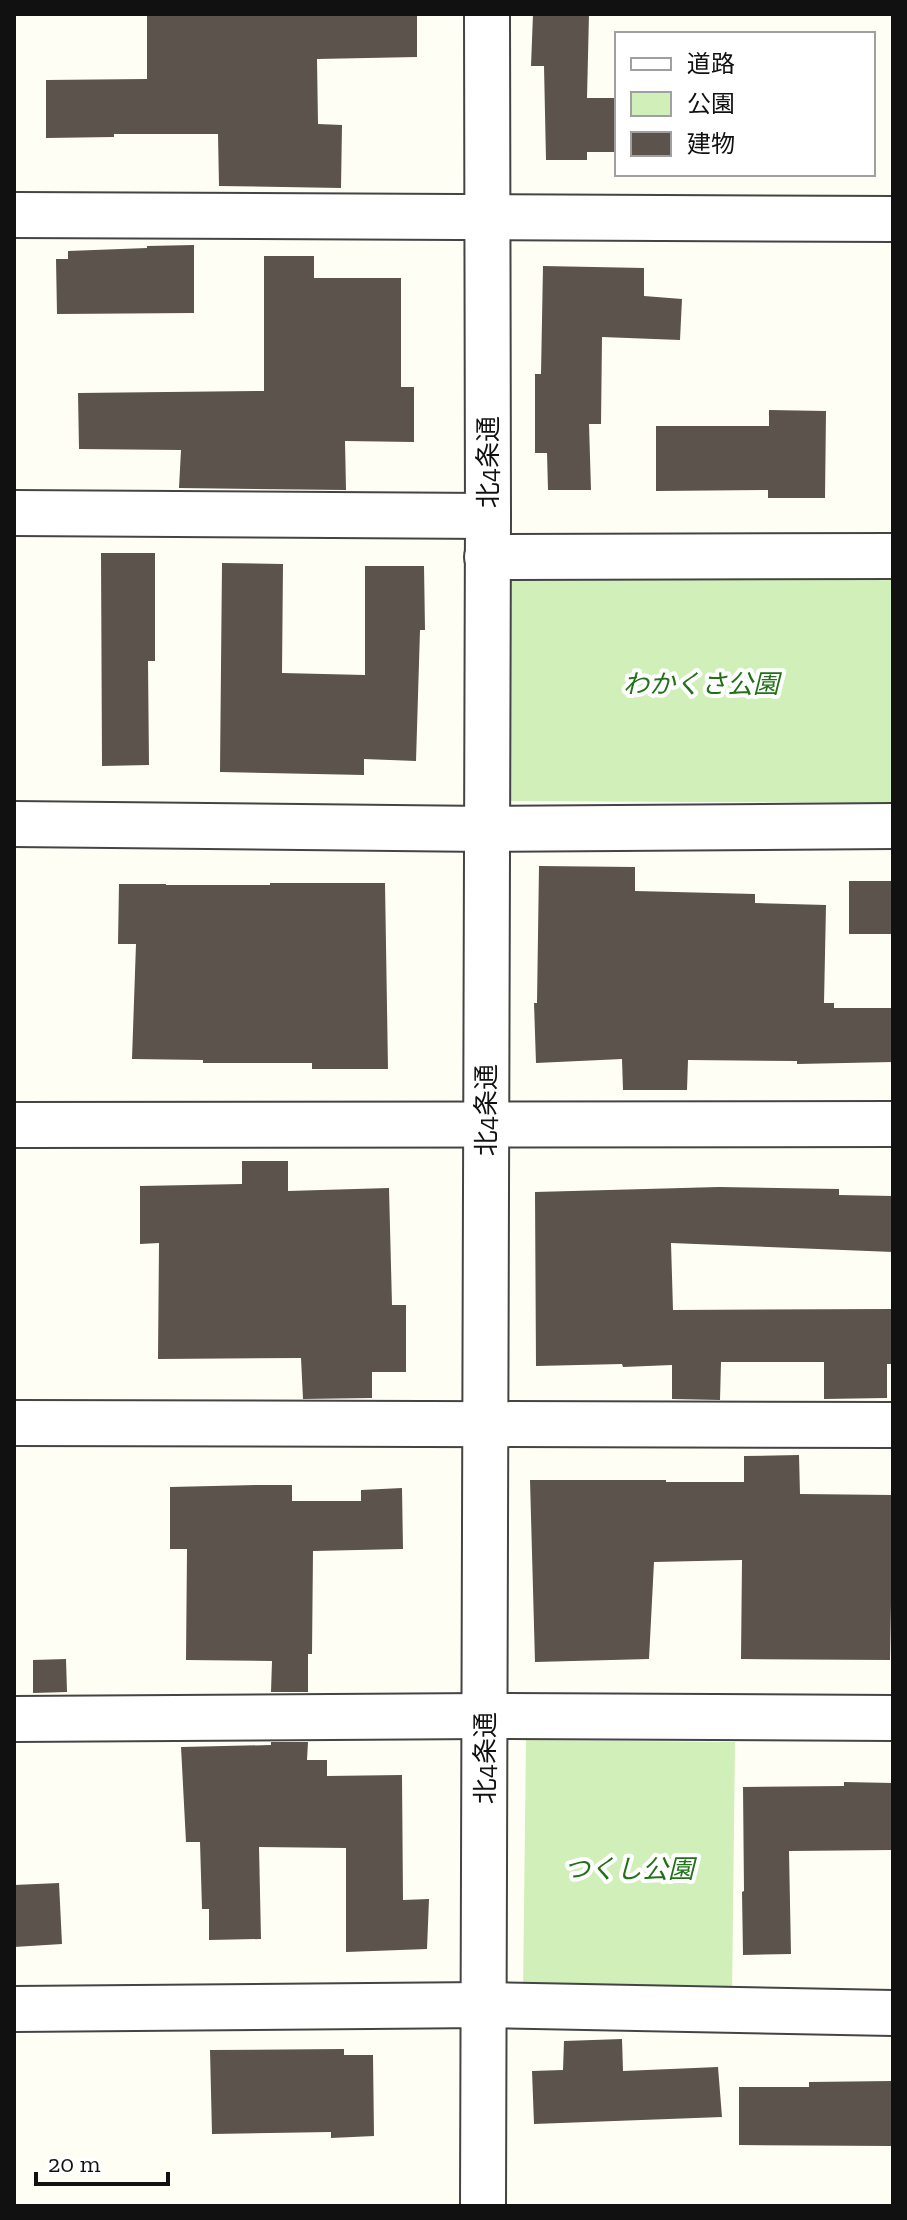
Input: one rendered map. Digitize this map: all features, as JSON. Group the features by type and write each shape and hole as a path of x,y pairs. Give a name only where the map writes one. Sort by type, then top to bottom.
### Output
{"street":[{"name":"北4条通","path":"483,2206 487,14"},
{"path":"14,215 893,219"},
{"path":"14,513 893,556"},
{"path":"14,824 487,829 893,826"},
{"path":"14,1125 893,1124"},
{"path":"14,1423 893,1425"},
{"path":"14,1719 485,1716 893,1718"},
{"path":"14,2009 484,2005 893,2013"}],"green space":[{"name":"わかくさ公園","path":"510,566 893,568 893,803 508,801"},
{"name":"つくし公園","path":"526,1740 735,1742 732,1997 523,1995"}],"building":[{"path":"147,14 417,14 417,57 317,59 318,124 342,125 341,188 219,186 218,134 114,134 114,137 46,138 46,80 147,79"},
{"path":"533,14 589,14 587,98 615,98 615,152 587,152 587,160 546,160 544,66 531,66"},
{"path":"194,245 194,313 57,314 56,259 68,259 68,251"},
{"path":"264,256 314,256 314,278 401,278 401,387 414,387 414,442 345,441 346,490 179,488 181,450 79,449 78,393 264,391"},
{"path":"543,266 644,268 644,296 682,299 680,340 602,337 601,424 589,424 591,490 548,490 547,453 535,453 535,374 541,374"},
{"path":"769,410 826,411 825,498 768,498 768,490 656,491 656,426 769,426"},
{"path":"101,553 155,553 155,661 148,661 149,765 102,766"},
{"path":"222,563 283,564 282,673 365,675 365,566 424,566 425,630 420,630 416,761 364,759 364,775 220,772"},
{"path":"539,866 635,867 635,891 755,894 755,903 826,905 824,1003 834,1003 834,1008 893,1008 893,1062 797,1064 797,1061 688,1060 687,1090 623,1090 622,1059 536,1063 534,1003 537,1003"},
{"path":"849,881 893,881 893,934 849,934"},
{"path":"385,883 388,1069 312,1069 312,1063 203,1063 203,1060 132,1059 136,944 118,944 119,884"},
{"path":"242,1161 288,1161 288,1191 389,1188 392,1305 406,1305 406,1372 372,1372 372,1398 303,1399 301,1358 158,1359 159,1243 140,1244 140,1186 242,1184"},
{"path":"719,1187 839,1189 839,1195 893,1196 893,1252 671,1243 673,1310 893,1309 893,1364 887,1364 887,1398 824,1399 824,1362 721,1362 720,1400 672,1399 672,1365 536,1366 535,1192"},
{"path":"799,1455 800,1494 893,1495 890,1660 741,1659 742,1560 654,1562 649,1659 535,1662 530,1480 744,1482 744,1456"},
{"path":"292,1485 292,1501 361,1501 361,1490 402,1488 403,1549 313,1551 312,1654 308,1654 308,1692 271,1692 272,1661 186,1660 187,1549 170,1549 170,1487"},
{"path":"66,1659 67,1692 33,1693 33,1660"},
{"path":"271,1742 308,1742 307,1760 327,1760 327,1776 402,1775 403,1900 429,1899 427,1949 346,1952 346,1848 259,1847 261,1939 209,1940 209,1909 202,1909 200,1842 186,1842 181,1747 271,1745"},
{"path":"844,1782 893,1783 893,1850 789,1851 791,1954 743,1955 743,1787 844,1786"},
{"path":"59,1883 62,1944 14,1947 14,1885"},
{"path":"622,2039 623,2071 718,2067 722,2117 534,2124 532,2071 563,2070 564,2041"},
{"path":"344,2049 344,2055 373,2055 374,2136 331,2138 331,2132 212,2134 210,2050"},
{"path":"893,2081 893,2146 739,2145 739,2087 809,2087 809,2082"}]}
